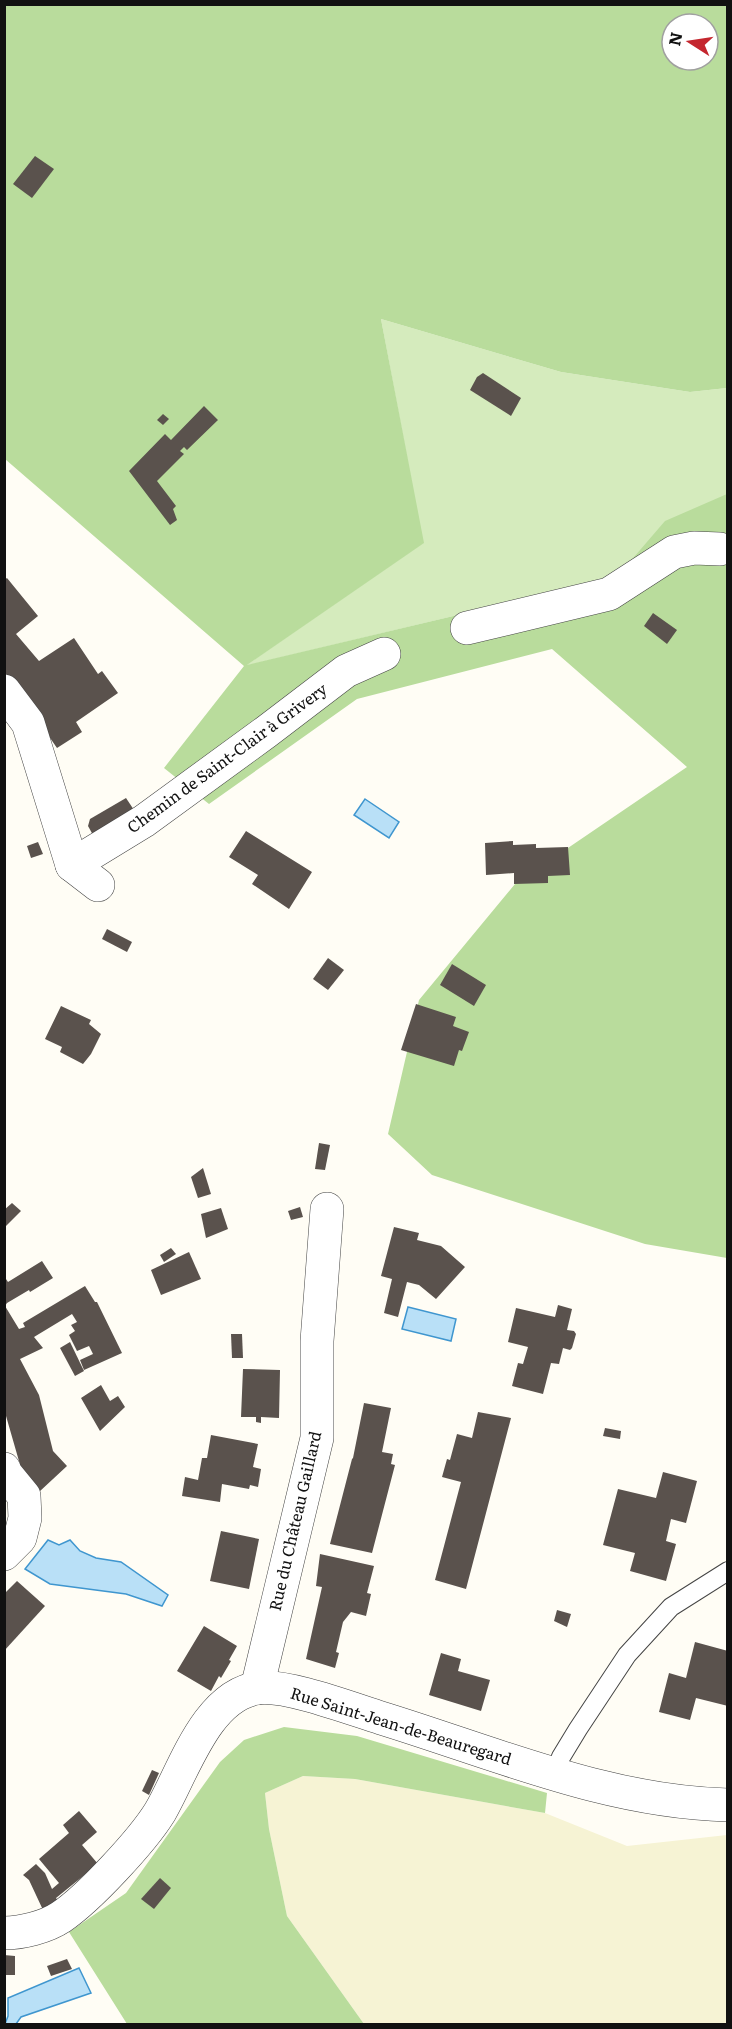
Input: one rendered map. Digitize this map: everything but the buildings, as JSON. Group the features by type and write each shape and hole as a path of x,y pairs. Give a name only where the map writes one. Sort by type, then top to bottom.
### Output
{"street":[{"path":"467,628 609,594 674,552 694,548 720,549"},
{"name":"Chemin de Saint-Clair à Grivery","path":"72,865 144,821 346,671 384,654"},
{"path":"4,691 28,723 72,865 98,885"},
{"name":"Rue du Château Gaillard","path":"257,1688 317,1438 317,1341 327,1209"},
{"path":"4,1469 24,1496 25,1518 20,1538 4,1554"},
{"path":"4,1934 34,1928 60,1918 88,1894 132,1848 159,1813 204,1727 225,1705 241,1694 257,1688"},
{"name":"Rue Saint-Jean-de-Beauregard","path":"257,1688 274,1688 341,1706 608,1789 663,1801 728,1805"}],"lane":[{"path":"554,1774 561,1757 578,1729 627,1655 672,1607 728,1571"}],"shaded area":[{"path":"303,1776 355,1779 545,1813 627,1846 727,1835 727,2024 364,2024 287,1916 269,1829 265,1793"}],"green space":[{"path":"5,5 727,5 727,388 690,392 561,372 381,319 424,543 247,665 466,613 603,593 665,521 727,494 727,1258 645,1244 432,1175 388,1134 419,1000 515,884 687,767 552,649 357,699 209,804 164,768 244,666 5,459"},
{"path":"381,319 561,372 690,392 727,388 727,497 603,593 466,613 245,666 423,543"},
{"path":"284,1727 357,1736 547,1793 545,1813 355,1779 303,1776 265,1793 269,1829 287,1916 364,2024 127,2024 69,1932 126,1893 220,1762 244,1740"}],"water":[{"path":"365,799 399,822 389,838 354,815"},
{"path":"408,1307 456,1319 451,1341 402,1329"},
{"path":"48,1540 59,1545 70,1540 80,1551 96,1558 121,1562 168,1595 162,1606 126,1594 50,1584 25,1569"},
{"path":"79,1968 91,1993 21,2017 16,2024 5,2024 8,2016 8,1998"}]}
